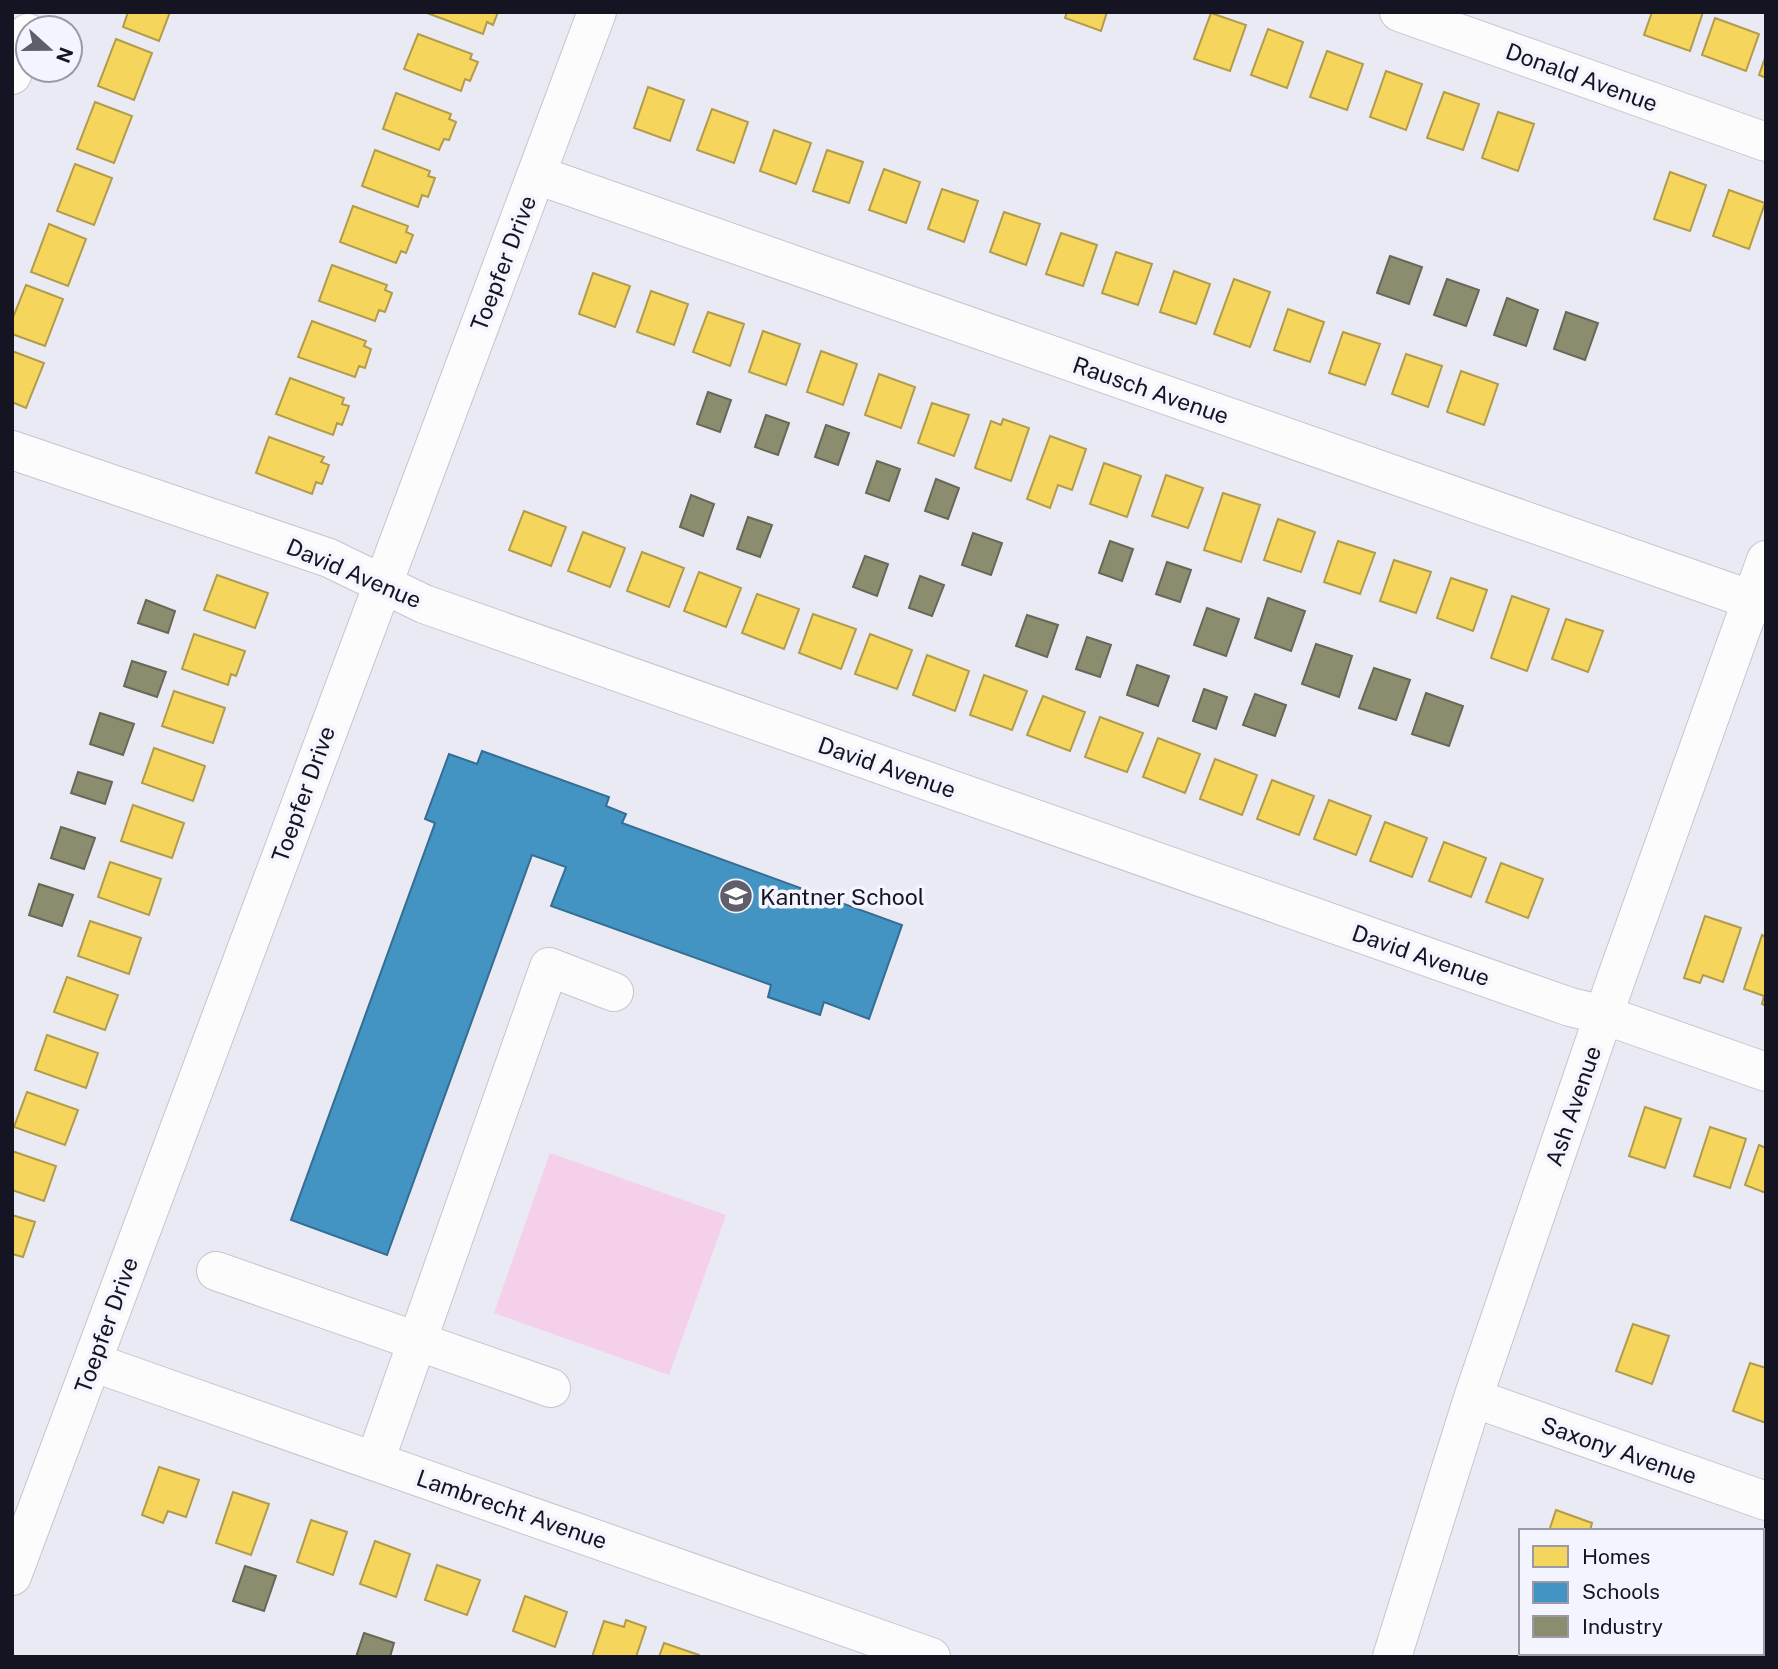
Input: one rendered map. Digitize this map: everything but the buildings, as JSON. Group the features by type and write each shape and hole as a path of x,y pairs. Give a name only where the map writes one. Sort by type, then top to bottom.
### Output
{"street":[{"name":"Toepfer Drive","path":"12,1576 597,12"},
{"name":"Donald Avenue","path":"1399,12 1766,142"},
{"name":"Rausch Avenue","path":"537,175 1759,603"},
{"name":"David Avenue","path":"12,450 329,558 424,604 1556,1002 1604,1015 1766,1072"},
{"name":"Ash Avenue","path":"1392,1657 1473,1398 1604,1015 1759,603 1766,560"},
{"path":"375,1461 549,967 614,992"},
{"path":"216,1271 551,1388"},
{"name":"Lambrecht Avenue","path":"92,1362 931,1657"},
{"name":"Saxony Avenue","path":"1473,1398 1766,1501"}],"shaded area":[{"path":"550,1153 726,1215 669,1375 494,1313"}],"place":[{"name":"Kantner School","path":"736,896"}]}
